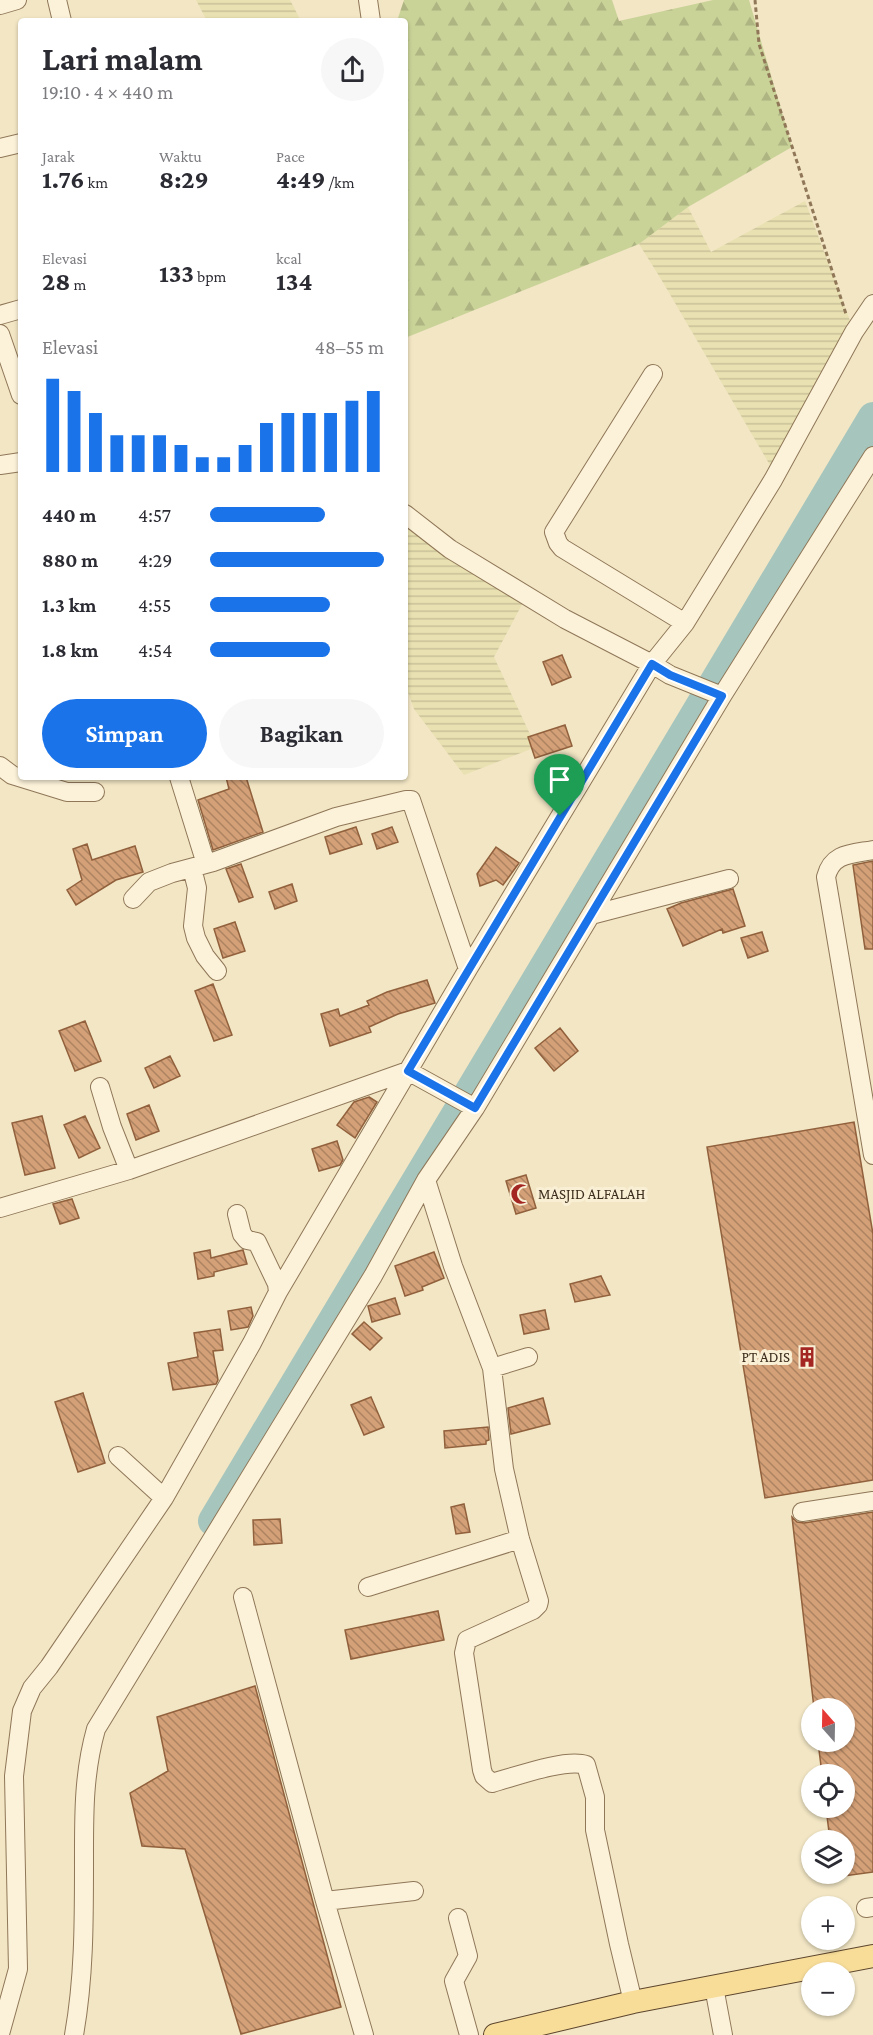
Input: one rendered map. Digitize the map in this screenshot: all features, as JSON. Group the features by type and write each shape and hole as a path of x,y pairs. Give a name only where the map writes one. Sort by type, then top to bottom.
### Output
{"main road":[{"path":"506,2034 633,2002 873,1956"}],"street":[{"path":"0,5 17,0"},
{"path":"57,0 61,18"},
{"path":"368,0 371,18"},
{"path":"0,148 18,144"},
{"path":"0,2034 18,1969 14,1776 22,1712 32,1688 62,1648 164,1498 252,1343 278,1292 468,969 652,664 685,623 773,480 854,332 873,304"},
{"path":"0,315 18,310"},
{"path":"0,334 18,386"},
{"path":"653,374 554,532 562,548 685,623"},
{"path":"74,2035 81,1996 84,1798 88,1755 96,1729 373,1276 470,1106 591,915 720,695 873,456"},
{"path":"0,465 18,462"},
{"path":"408,516 450,549 565,619 670,675 720,695"},
{"path":"0,766 18,777"},
{"path":"28,780 67,792 95,792"},
{"path":"180,780 199,866 193,915 195,932 206,956 217,971"},
{"path":"133,899 149,882 172,873 199,866 336,817 411,800 468,969"},
{"path":"873,850 836,858 828,867 826,877 873,1155"},
{"path":"591,915 729,879"},
{"path":"408,1071 470,1106"},
{"path":"0,1208 129,1170 408,1071"},
{"path":"100,1088 129,1170"},
{"path":"426,1180 453,1266 492,1368 501,1457 520,1539 539,1601 533,1610 467,1640 464,1653 482,1770 484,1776 492,1783 565,1763 586,1765 596,1797 595,1830 633,2002"},
{"path":"237,1214 242,1234 247,1240 258,1244 277,1284 278,1292"},
{"path":"492,1368 528,1357"},
{"path":"118,1456 164,1498"},
{"path":"802,1512 873,1501"},
{"path":"368,1587 520,1539"},
{"path":"243,1598 325,1901 364,2035"},
{"path":"325,1901 414,1891"},
{"path":"459,1918 468,1956 454,1982 469,2035"},
{"path":"714,1987 723,2035"}],"path":[{"path":"755,0 759,44 845,312 854,332"}],"shaded area":[{"path":"196,0 290,0 299,18 205,18"},
{"path":"805,201 852,326 774,472 639,244 688,207 711,252"},
{"path":"408,522 528,593 494,657 536,747 464,775 414,709 408,692"}],"green space":[{"path":"404,0 612,0 619,21 713,0 749,0 792,147 688,207 639,244 408,337 408,18 398,18"}],"building":[{"path":"562,655 571,677 552,685 543,662"},
{"path":"565,725 572,746 535,758 528,737"},
{"path":"227,780 247,780 263,832 213,850 198,800 229,789"},
{"path":"356,827 362,844 330,854 325,837"},
{"path":"392,827 398,842 377,849 372,834"},
{"path":"87,844 92,860 135,846 143,872 116,880 76,905 67,890 82,880 73,849"},
{"path":"496,847 519,863 503,885 496,880 480,886 477,874"},
{"path":"873,861 873,949 865,949 853,865"},
{"path":"241,864 253,897 239,902 226,869"},
{"path":"292,884 297,901 275,909 269,892"},
{"path":"733,889 745,926 723,933 722,929 683,946 667,909"},
{"path":"235,922 245,951 223,958 214,929"},
{"path":"762,932 768,951 748,958 741,938"},
{"path":"427,980 435,1003 398,1014 369,1027 371,1032 330,1046 321,1014 338,1009 340,1016 369,1005 367,1001 387,992"},
{"path":"213,984 232,1035 214,1041 195,991"},
{"path":"85,1021 101,1061 75,1071 59,1031"},
{"path":"560,1028 578,1051 554,1071 535,1048"},
{"path":"170,1056 180,1076 154,1088 145,1068"},
{"path":"369,1097 377,1102 355,1138 337,1125 354,1102"},
{"path":"149,1105 159,1131 136,1140 127,1114"},
{"path":"42,1116 55,1168 25,1175 12,1123"},
{"path":"85,1116 100,1148 79,1158 64,1125"},
{"name":"PT ADIS","path":"854,1122 873,1234 873,1480 765,1498 707,1147"},
{"path":"337,1141 343,1160 340,1165 319,1171 312,1149"},
{"name":"MASJID ALFALAH","path":"526,1175 536,1208 516,1214 506,1181"},
{"path":"72,1199 79,1218 60,1224 53,1204"},
{"path":"210,1250 211,1258 243,1250 247,1264 214,1272 214,1276 198,1279 194,1253"},
{"path":"434,1252 444,1278 422,1287 423,1290 405,1296 395,1266"},
{"path":"601,1276 610,1295 575,1302 570,1284"},
{"path":"395,1298 400,1314 372,1322 368,1306"},
{"path":"251,1307 253,1316 248,1327 231,1330 228,1311"},
{"path":"545,1310 549,1329 524,1334 520,1315"},
{"path":"364,1322 382,1338 370,1350 352,1334"},
{"path":"220,1329 223,1350 213,1351 218,1380 216,1384 173,1390 168,1363 198,1357 194,1333"},
{"path":"83,1393 105,1463 78,1472 55,1402"},
{"path":"371,1397 384,1427 364,1435 351,1405"},
{"path":"543,1398 550,1424 511,1434 508,1408"},
{"path":"488,1427 489,1440 486,1444 445,1448 444,1431"},
{"path":"464,1504 470,1532 456,1534 451,1507"},
{"path":"873,1512 873,1872 855,1874 855,1830 829,1830 827,1818 855,1818 855,1764 821,1764 819,1752 855,1752 855,1698 813,1698 792,1517 797,1522 804,1523"},
{"path":"280,1519 282,1543 254,1545 253,1520"},
{"path":"438,1611 444,1640 351,1659 345,1630"},
{"path":"255,1686 341,2007 241,2034 185,1849 142,1846 130,1793 168,1771 157,1717"}],"waterway":[{"path":"213,1521 873,417"}],"place":[{"name":"MASJID ALFALAH","path":"521,1194"},
{"name":"PT ADIS","path":"807,1357"}],"route":[{"path":"652,664 670,675 722,696 475,1108 408,1071 560,816 652,664"}]}
